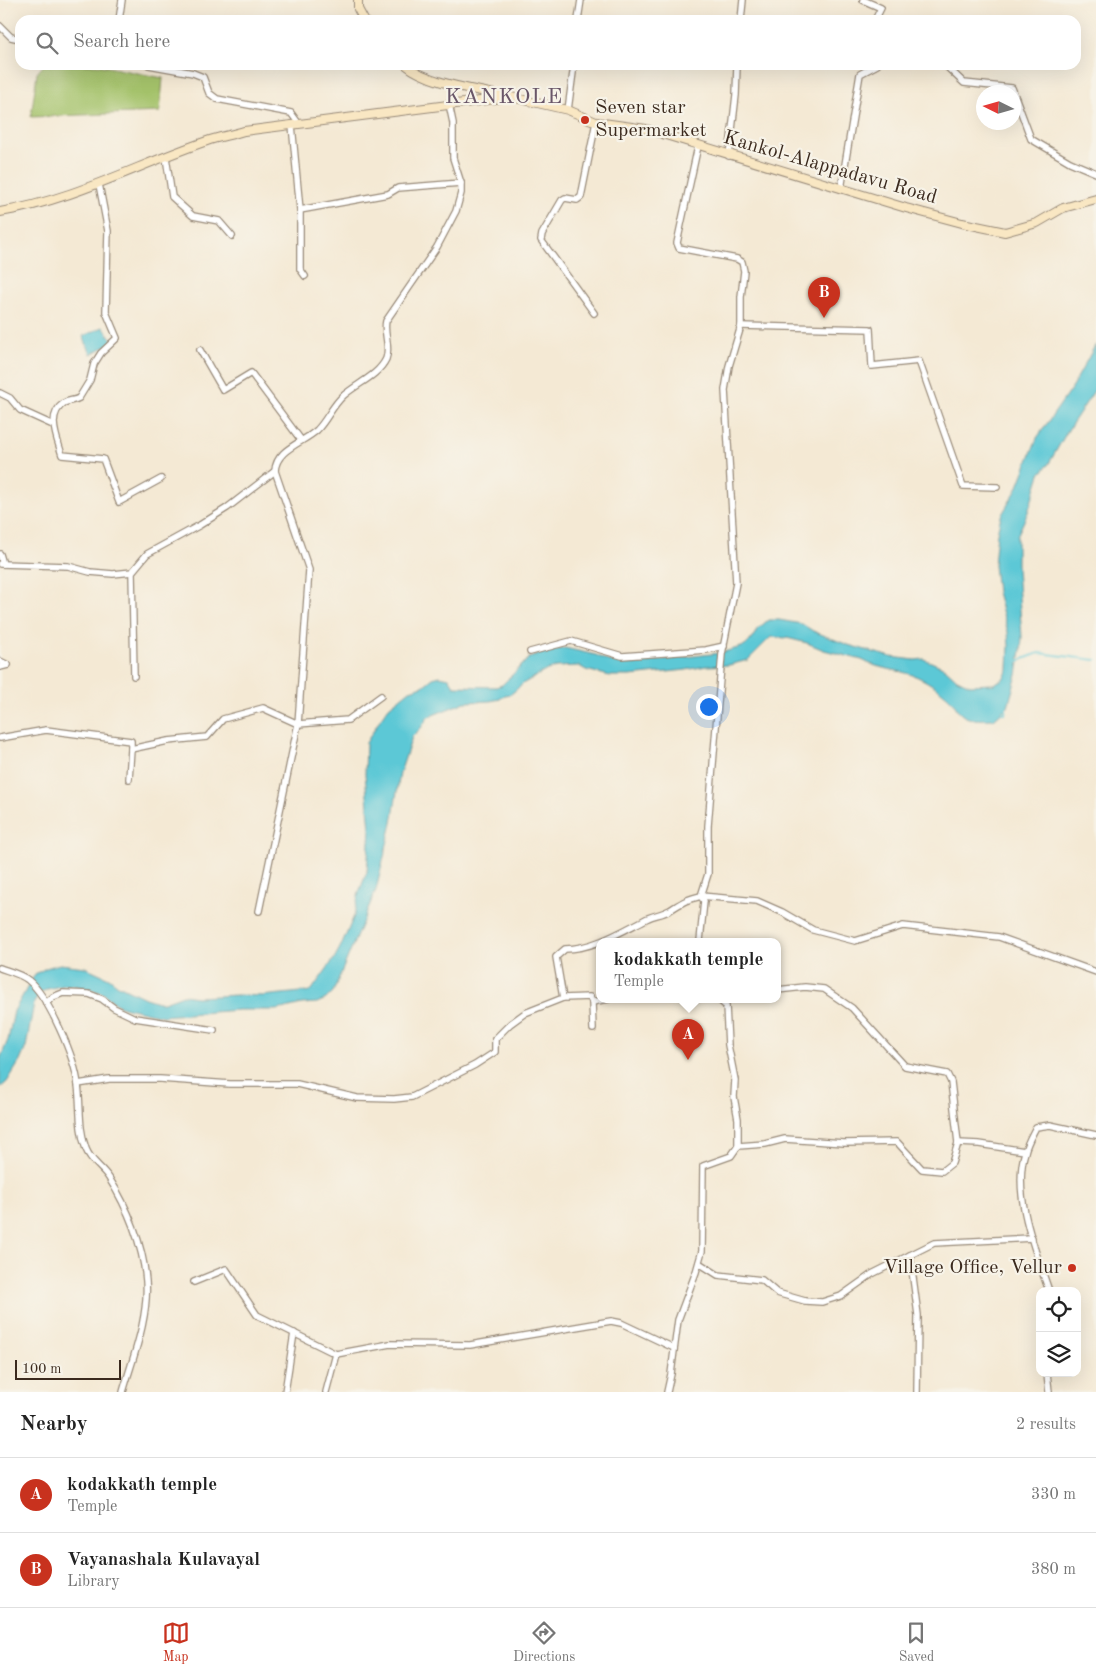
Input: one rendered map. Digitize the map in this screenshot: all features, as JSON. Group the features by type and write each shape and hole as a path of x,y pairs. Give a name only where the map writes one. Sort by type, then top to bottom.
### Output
{"main road":[{"path":"358,0 358,9 361,15"},
{"path":"415,70 443,82 511,97"},
{"name":"Kankol-Alappadavu Road","path":"0,212 24,208 86,189 207,141 244,132 511,97 568,110 596,122 646,129 841,189 962,223 1004,232 1037,223 1063,208 1096,199"}],"street":[{"path":"120,15 122,0"},
{"path":"579,15 581,0"},
{"path":"742,15 743,0"},
{"path":"863,0 881,8 878,15"},
{"path":"0,26 11,37 15,37"},
{"path":"176,70 203,77 209,93 217,99 291,113 296,124 300,210 300,268 305,276"},
{"path":"568,110 573,70"},
{"path":"729,156 737,70"},
{"path":"841,189 859,70"},
{"path":"860,74 868,70"},
{"path":"950,70 964,83 1012,88 1032,139 1070,162 1096,173"},
{"path":"259,911 298,724 309,570 275,471 275,466 284,452 317,430 335,404 380,369 386,360 388,352 384,329 386,322 437,247 456,211 461,193 461,183 453,158 454,122 449,104"},
{"path":"594,313 541,240 542,234 562,200 565,198 577,200 581,196 596,122"},
{"path":"698,146 677,244 679,248 737,259 742,262 744,271 740,297 740,326 729,366 725,390 736,583 721,667 708,826 708,874 701,896 704,902 700,938"},
{"path":"166,157 172,197 193,216 219,220 232,236"},
{"path":"300,210 388,194 398,188 461,183"},
{"path":"99,184 108,231 106,312 117,338 94,364 90,380 79,398 67,401 58,409 53,425 62,455 103,459 119,502 161,479"},
{"path":"740,326 870,329 872,366 919,361 963,486 997,487"},
{"path":"200,350 223,390 251,373 301,440"},
{"path":"0,393 10,398 20,410 53,425"},
{"path":"134,676 132,572 147,554 227,508 275,471"},
{"path":"0,554 2,564 68,566 90,572 113,574 132,572"},
{"path":"530,652 572,641 622,656 706,650 724,646"},
{"path":"0,661 8,665 0,668"},
{"path":"131,749 168,741 207,737 223,718 263,708 298,724 348,720 381,696"},
{"path":"0,738 46,730 131,741 128,779"},
{"path":"609,938 651,917 668,911 684,900 701,896 757,900 813,930 855,941 903,926 999,937 1096,972"},
{"path":"563,998 556,957 565,949 577,949 596,942"},
{"path":"0,968 28,979 52,1013 71,1058 78,1084 80,1119 86,1147 92,1160 108,1177 132,1223 142,1252 147,1294 144,1316 123,1392"},
{"path":"738,1146 765,1144 785,1139 844,1143 897,1142 922,1169 942,1171 952,1163 958,1143 952,1082 948,1074 905,1066 852,1008 824,989 781,990"},
{"path":"44,1000 63,993 89,994 102,999 114,1008 135,1018 214,1030"},
{"path":"78,1084 109,1079 151,1079 230,1084 297,1084 357,1098 378,1100 412,1097 475,1065 495,1052 495,1039 510,1024 525,1014 563,998 590,997 592,1002 593,1029"},
{"path":"592,1002 596,1001"},
{"path":"667,1392 678,1320 702,1252 703,1166 731,1156 738,1146 738,1119 734,1097 735,1080 728,1045 726,1006 723,1003"},
{"path":"1048,1287 1032,1238 1021,1191 1024,1151 1036,1127 1050,1125 1096,1135"},
{"path":"958,1143 980,1144 1024,1151"},
{"path":"699,1263 718,1275 762,1280 777,1293 804,1301 822,1302 841,1296 872,1274 934,1243 1032,1238"},
{"path":"910,1255 918,1315 917,1392"},
{"path":"194,1282 226,1269 257,1315 336,1354 390,1344 470,1345 611,1321 622,1323 674,1348"},
{"path":"285,1392 294,1333"},
{"path":"326,1392 336,1354"},
{"path":"1047,1377 1049,1392"}],"green space":[{"path":"40,70 123,70 163,78 160,112 31,117 37,73"}],"water":[{"path":"103,327 114,342 91,354 83,336"},
{"path":"1096,344 1096,388 1068,430 1048,465 1040,474 1028,512 1017,536 1021,650 1017,675 1008,706 994,719 967,718 960,713 946,695 917,676 869,664 862,660 787,638 771,637 748,660 729,665 706,666 630,676 610,676 586,670 579,666 557,667 547,670 524,683 511,694 505,695 500,699 465,702 428,717 412,737 400,773 392,823 376,890 333,992 326,999 317,1003 302,1004 277,1010 238,1010 162,1016 123,1007 116,1004 103,993 76,986 66,985 47,989 39,994 34,1003 26,1047 20,1061 7,1082 0,1088 0,1059 8,1040 14,1011 35,974 46,968 60,964 85,967 145,998 158,1002 164,1002 183,995 197,997 262,996 311,991 334,959 343,942 354,916 359,892 367,872 370,829 365,774 366,743 389,707 410,690 423,686 433,678 440,676 449,678 454,686 496,687 502,685 529,658 565,648 596,655 608,661 634,663 720,653 745,646 758,629 768,620 779,620 802,624 813,631 848,645 891,657 915,660 924,659 945,668 957,679 970,685 994,684 1003,679 1008,670 1008,632 997,592 994,565 997,533 1001,516 1017,489 1037,438 1071,389"}],"waterway":[{"path":"1018,661 1039,653 1096,660"},
{"path":"1002,713 1005,713 1006,707"}],"place":[{"name":"Seven star Supermarket","path":"585,120"},
{"name":"Vayanashala Kulavayal","path":"824,318"},
{"name":"kodakkath temple","path":"688,1060"},
{"name":"Village Office, Vellur","path":"1072,1268"}],"district":[{"name":"KANKOLE","path":"504,97"}]}
